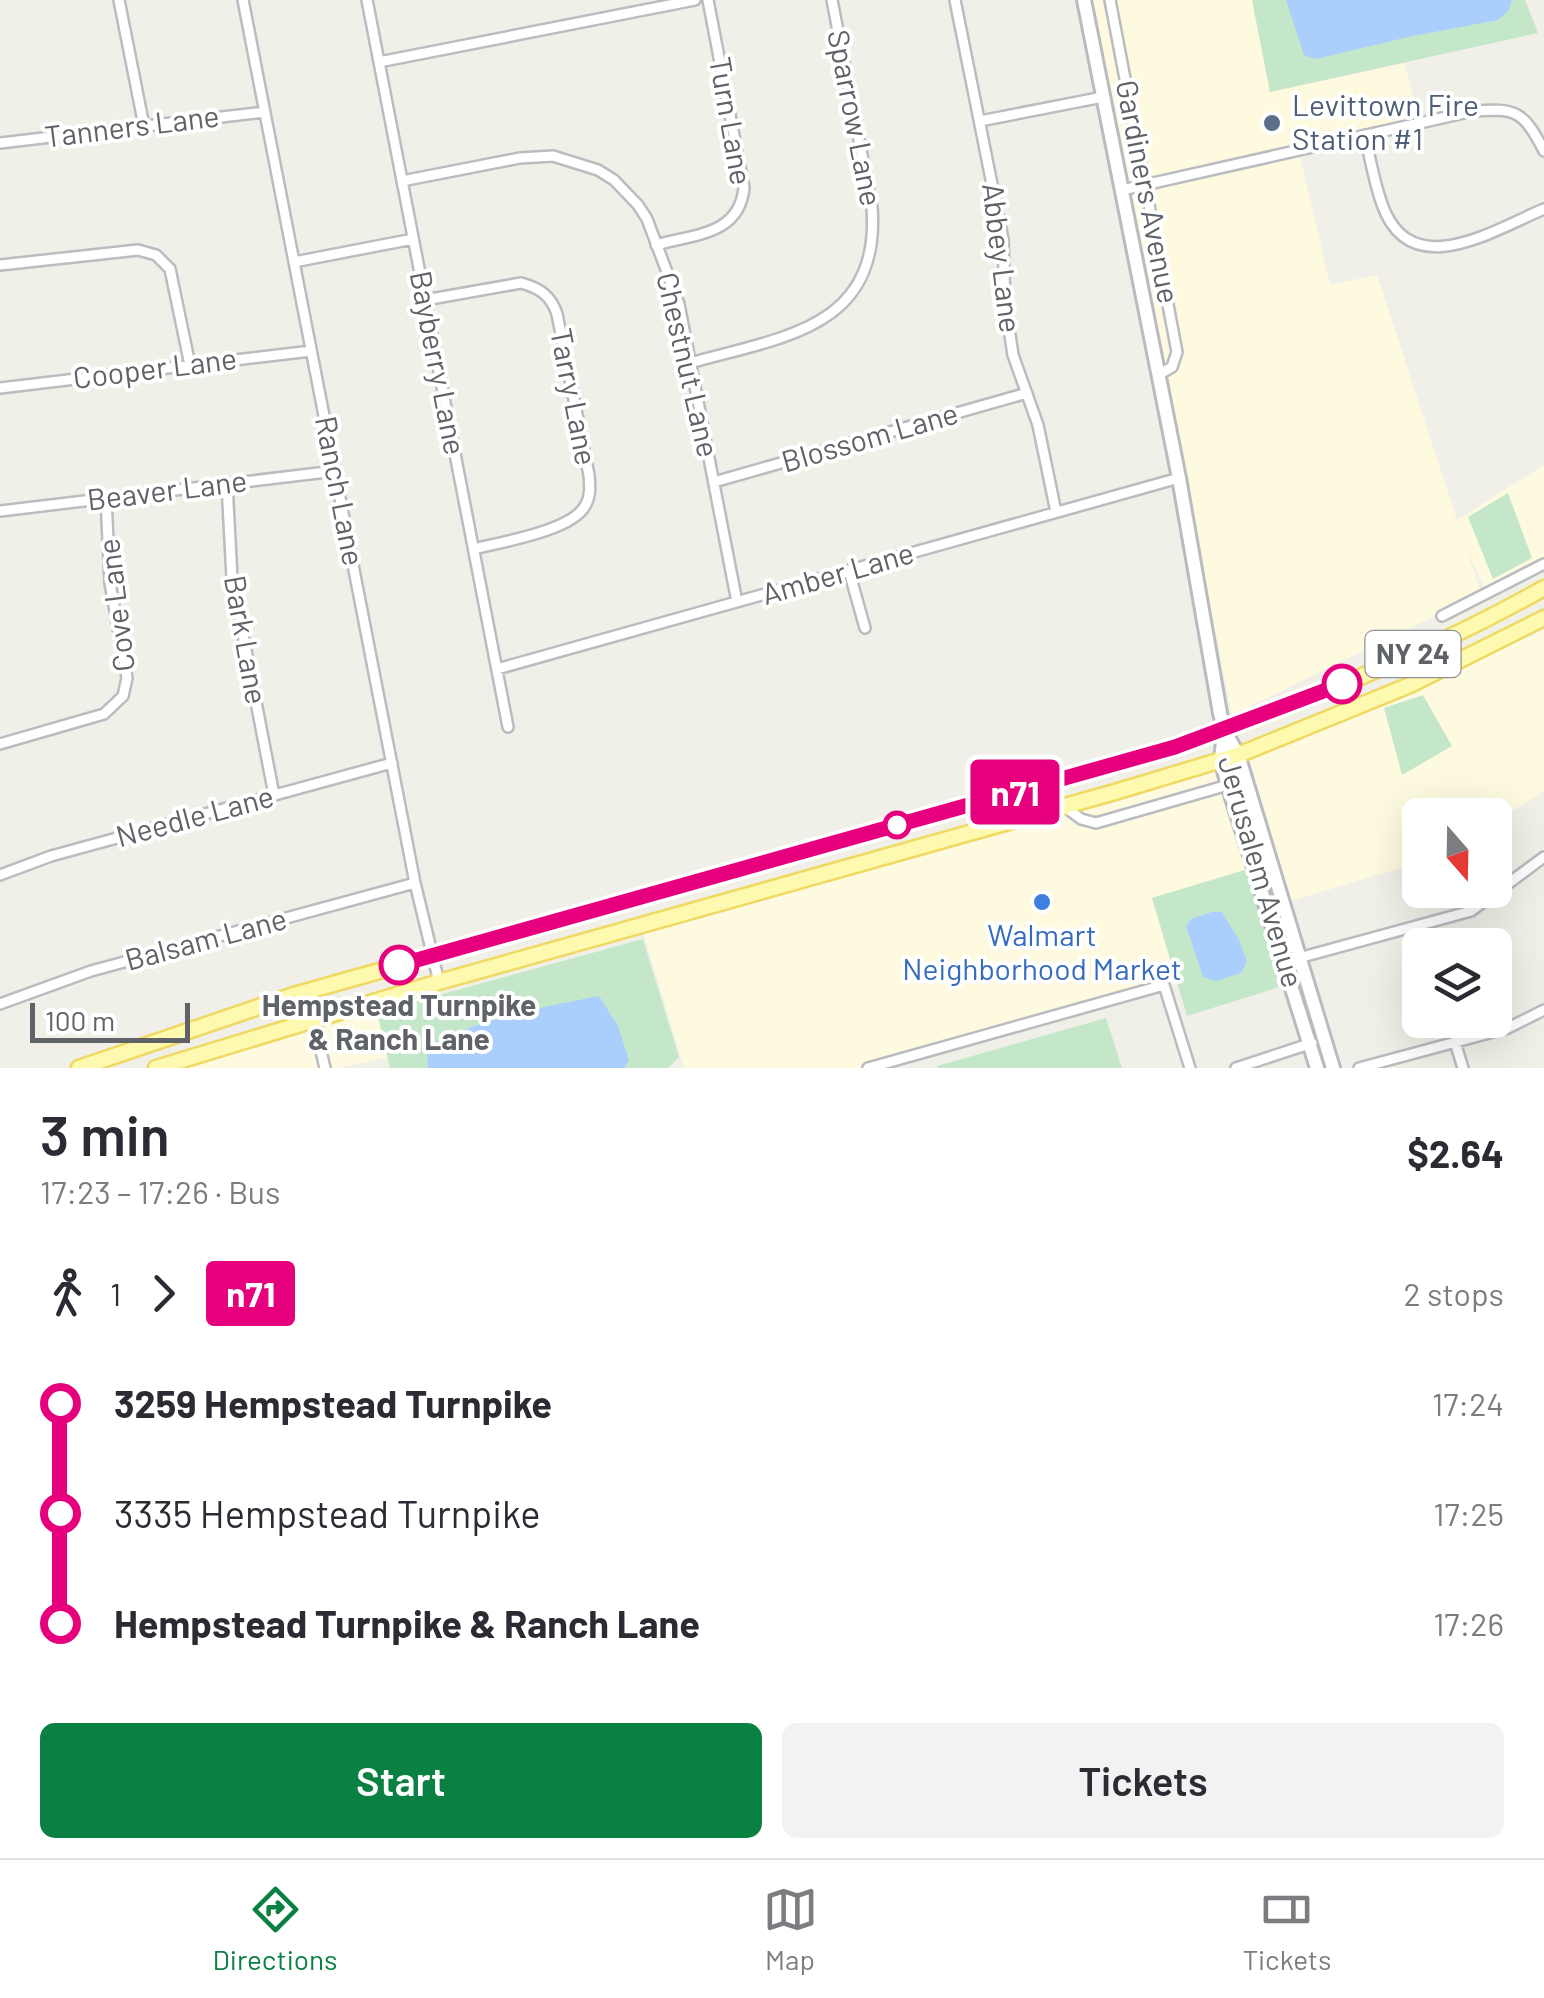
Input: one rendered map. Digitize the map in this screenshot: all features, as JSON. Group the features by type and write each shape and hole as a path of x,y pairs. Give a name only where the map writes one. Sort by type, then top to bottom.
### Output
{"main road":[{"name":"Gardiners Avenue","path":"1084,0 1179,478 1224,730"},
{"name":"NY 24","path":"79,1068 307,991 1063,779 1224,730 1396,662 1544,588"},
{"name":"NY 24","path":"156,1068 439,982 1222,760 1410,685 1544,618"},
{"name":"Jerusalem Avenue","path":"1224,730 1238,754 1300,956 1317,1041 1318,1068"},
{"name":"Jerusalem Avenue","path":"1224,730 1222,760 1228,785 1284,962 1332,1068"}],"street":[{"path":"118,0 144,126"},
{"name":"Ranch Lane","path":"243,0 415,883 439,982"},
{"name":"Bayberry Lane","path":"367,0 508,727"},
{"path":"379,62 695,0"},
{"name":"Turn Lane","path":"656,246 724,226 740,210 743,199 708,0"},
{"name":"Sparrow Lane","path":"690,363 816,325 849,296 867,264 873,240 872,207 832,0"},
{"name":"Abbey Lane","path":"956,0 1003,239 1005,302 1013,355 1038,425 1056,512"},
{"name":"Gardiners Avenue","path":"1110,0 1177,352 1172,367 1158,375"},
{"path":"980,121 1103,97"},
{"path":"1122,190 1473,110 1506,109 1524,120 1544,152"},
{"name":"Tanners Lane","path":"0,143 264,112"},
{"path":"1364,135 1383,208 1405,240 1418,246 1456,245 1544,210"},
{"name":"Chestnut Lane","path":"402,181 520,158 571,160 598,170 626,191 647,218 679,304 737,602"},
{"path":"294,262 413,239"},
{"path":"0,265 125,251 156,255 170,269 190,365"},
{"name":"Tarry Lane","path":"425,300 521,282 549,297 558,314 589,475 586,505 570,521 474,549"},
{"name":"Cooper Lane","path":"0,388 311,351"},
{"name":"Blossom Lane","path":"714,482 1027,393"},
{"name":"Beaver Lane","path":"0,511 335,471"},
{"name":"Amber Lane","path":"497,669 1179,478"},
{"name":"Bark Lane","path":"227,484 232,578 274,795"},
{"name":"Cove Lane","path":"0,744 104,714 124,696 127,678 110,583 106,498"},
{"path":"1442,616 1544,564"},
{"path":"848,571 865,628"},
{"name":"Needle Lane","path":"0,875 52,856 392,763"},
{"path":"1065,807 1081,819 1096,823 1228,785"},
{"path":"1284,962 1470,911 1544,857"},
{"name":"Balsam Lane","path":"0,1004 90,972 415,883"},
{"path":"868,1068 1164,985 1190,1068"},
{"path":"307,991 326,1068"},
{"path":"1359,1068 1508,1028 1544,1010"},
{"path":"1236,1068 1317,1041"},
{"path":"1455,1042 1463,1068"}],"shaded area":[{"path":"1088,0 1252,0 1271,92 1405,63 1419,125 1299,152 1330,285 1377,275 1457,520 1544,465 1544,556 1485,590 1466,547 1481,593 1232,715"},
{"path":"1544,630 1544,791 1512,811 1512,798 1402,798 1402,867 1291,901 1250,760"},
{"path":"1219,763 1251,868 1152,898 1177,984 881,1068 684,1068 643,931"},
{"path":"376,1003 388,1057 339,1068 165,1068"}],"green space":[{"path":"1252,0 1525,0 1538,33 1270,92"},
{"path":"1508,493 1532,558 1493,579 1468,517"},
{"path":"1423,695 1452,746 1402,775 1384,708"},
{"path":"1251,868 1286,985 1187,1016 1152,898"},
{"path":"643,939 679,1057 668,1068 390,1068 377,1012"},
{"path":"1106,1018 1122,1068 937,1066"}],"water":[{"path":"1286,0 1512,0 1508,11 1498,20 1316,59 1304,55"},
{"path":"1222,912 1247,962 1241,973 1216,981 1203,977 1186,926 1191,919"},
{"path":"599,996 618,1026 629,1060 624,1068 428,1068 427,1047 468,1028"}],"bus line":[{"name":"n71","path":"399,965 1175,747 1342,684"}],"place":[{"name":"Levittown Fire Station #1","path":"1272,123"},
{"name":"Walmart Neighborhood Market","path":"1042,902"},
{"name":"Hempstead Turnpike & Ranch Lane","path":"399,965"}]}
